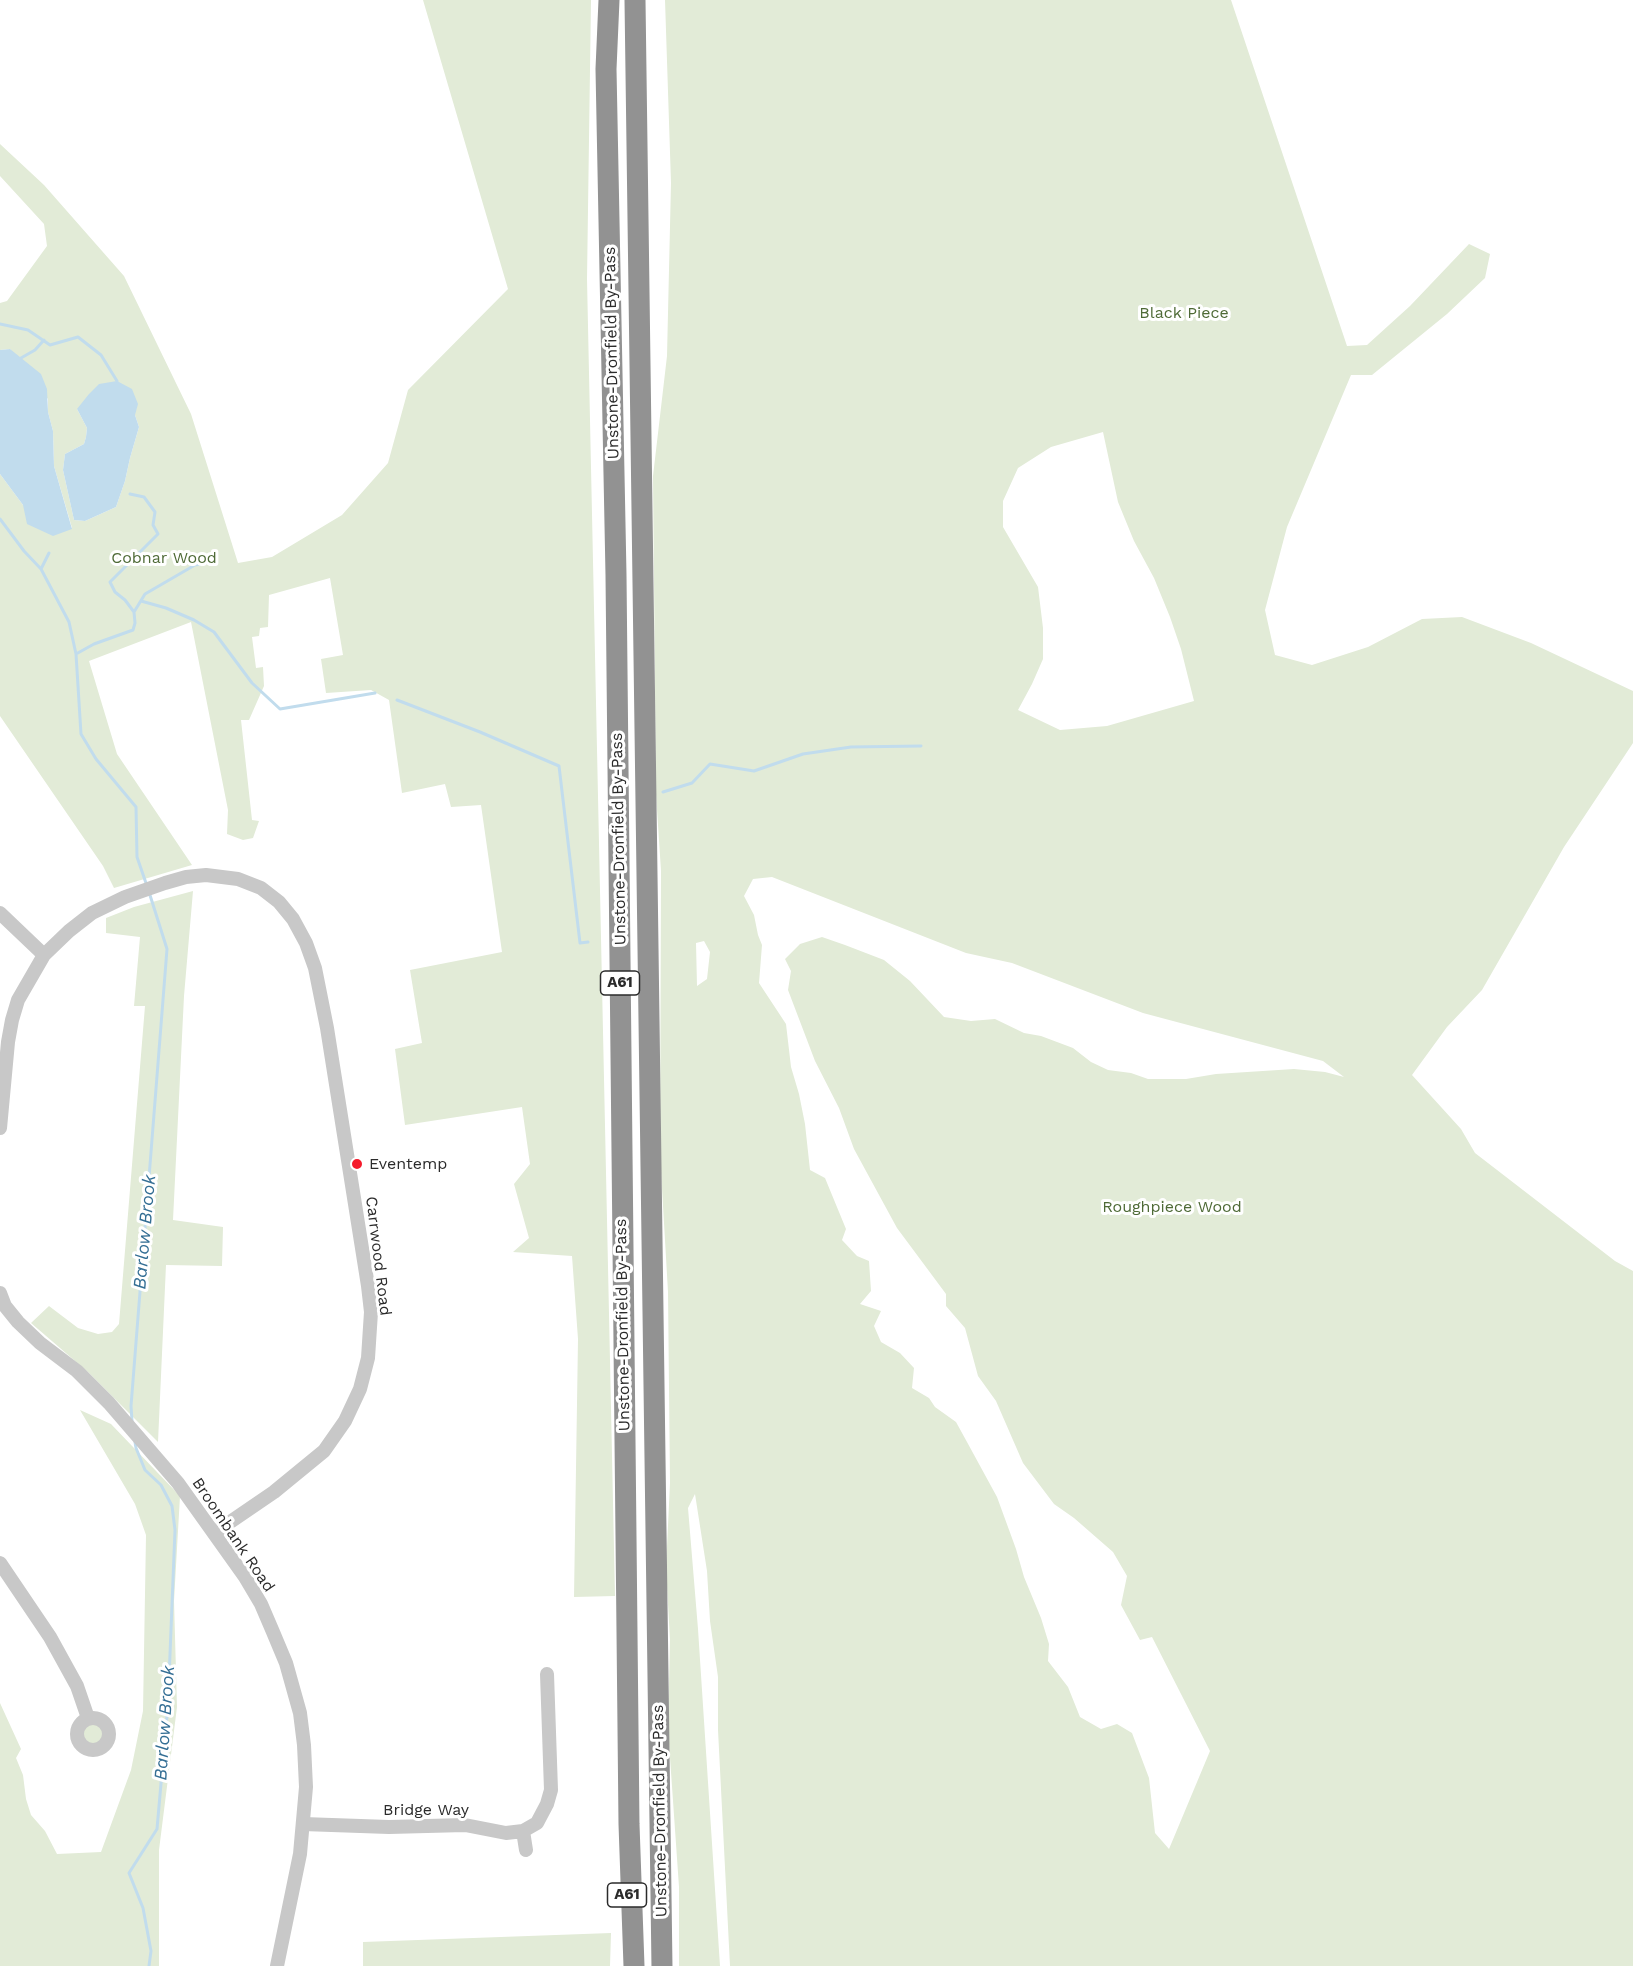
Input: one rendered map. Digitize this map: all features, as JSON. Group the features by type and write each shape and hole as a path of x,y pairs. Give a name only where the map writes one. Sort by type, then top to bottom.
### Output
{"highway":[{"name":"Unstone-Dronfield By-Pass","path":"609,0 606,69 616,587 629,1824 634,1966"},
{"name":"Unstone-Dronfield By-Pass","path":"635,0 662,1966"},
{"name":"A61","path":"626,1966 629,1824"},
{"name":"A61","path":"661,1862 673,1966"}],"street":[{"name":"Carrwood Road","path":"44,955 92,913 125,897 165,883 186,877 206,875 238,879 261,888 279,902 293,919 306,943 315,968 327,1028 371,1312 368,1358 360,1389 345,1421 324,1451 300,1472 214,1533"},
{"path":"0,913 44,955 18,1000 12,1020 0,1128"},
{"name":"Broombank Road","path":"2,1303 39,1343 77,1371 143,1440 178,1483 245,1577 261,1604 286,1663 300,1715 306,1787 300,1854 277,1966"},
{"path":"0,1563 50,1637 77,1686 88,1718"},
{"path":"526,1850 523,1831 537,1823 547,1804 550,1790 547,1674"},
{"name":"Bridge Way","path":"303,1824 377,1827 465,1825 506,1833 523,1831"}],"green space":[{"name":"Cobnar Wood","path":"423,0 591,0 587,279 615,1596 574,1597 578,1339 572,1256 513,1252 529,1238 514,1184 530,1164 522,1107 405,1125 395,1049 422,1043 410,970 502,952 481,805 451,807 445,784 402,793 389,700 371,690 326,693 321,659 343,655 330,578 269,595 268,627 260,628 259,636 252,637 256,668 263,667 264,686 249,720 241,720 252,820 259,821 253,838 243,840 227,834 228,810 191,622 89,661 117,754 192,865 114,888 103,866 0,716 0,474 23,505 72,528 54,466 53,431 48,412 48,399 10,349 0,350 0,303 7,301 47,246 44,224 0,176 0,144 44,185 124,276 191,414 238,563 272,557 342,515 388,463 408,390 508,289","holes":["77,409 135,415 139,427 116,507 85,521 74,520 63,470 65,454 84,444 86,437 87,428"]},
{"path":"665,0 1231,0 1347,346 1367,345 1410,306 1469,244 1490,254 1485,278 1447,314 1372,375 1351,375 1287,527 1265,610 1275,655 1312,665 1368,647 1422,619 1462,617 1531,643 1633,691 1633,743 1564,847 1482,990 1447,1027 1412,1075 1461,1129 1475,1153 1615,1261 1633,1271 1633,1966 730,1966 718,1730 718,1677 710,1621 707,1571 695,1494 688,1508 720,1966 679,1966 679,1887 668,1729 670,1640 666,1568 670,1483 668,1292 660,1154 661,871 656,794 653,476 667,356 671,183","holes":["1103,432 1118,502 1170,617 1194,701 1107,726 1060,730 1018,710 1043,659 1043,628 1038,587 1003,527 1003,501 1018,468 1051,447","772,877 966,953 1012,963 1143,1013 1323,1061 1344,1077 1325,1072 1294,1069 1216,1074 1186,1079 1148,1079 1131,1073 1108,1070 1091,1062 1073,1048 1041,1036 1024,1033 995,1019 971,1021 944,1017 910,981 884,960 822,937 800,944 785,959 791,971 788,990 815,1061 839,1108 854,1149 897,1228 946,1294 946,1306 965,1328 978,1376 996,1401 1023,1463 1054,1504 1113,1552 1127,1576 1121,1605 1140,1640 1152,1637 1210,1751 1169,1849 1155,1833 1149,1778 1132,1733 1117,1724 1101,1729 1080,1717 1068,1687 1048,1661 1049,1644 1041,1618 1024,1577 997,1497 956,1422 935,1407 929,1398 912,1388 914,1368 900,1353 881,1342 874,1326 881,1311 860,1304 871,1291 869,1261 857,1256 842,1240 846,1229 825,1178 810,1170 805,1124 791,1067 786,1024 759,983 762,945 754,915 744,896 753,879","704,941 710,952 707,979 697,986 696,943"]},
{"path":"193,891 184,996 173,1220 223,1227 222,1266 166,1265 158,1442 89,1373 31,1323 49,1306 78,1328 98,1334 112,1332 119,1324 145,1006 134,1006 140,937 106,933 106,918 134,907"},
{"path":"80,1410 111,1424 180,1496 174,1601 177,1707 159,1850 159,1966 0,1966 0,1703 21,1749 16,1758 23,1775 31,1815 45,1831 57,1854 101,1852 131,1770 143,1711 146,1535 135,1504"},
{"path":"89,1724 97,1724 103,1730 103,1738 97,1744 89,1744 83,1738 83,1730"},
{"path":"611,1933 610,1966 363,1966 363,1942"}],"water":[{"path":"10,349 41,374 47,389 48,412 53,431 54,466 72,529 53,536 27,524 23,505 0,474 0,350"},
{"path":"117,381 132,389 138,404 135,415 139,427 125,481 116,507 85,521 74,520 63,470 65,454 84,444 86,437 87,428 77,409 99,384"}],"waterway":[{"path":"0,324 28,330 50,345 78,337 101,355 117,381"},
{"path":"21,358 35,350 44,340"},
{"path":"76,654 94,644 133,630 134,612 115,592 110,582 158,534 153,525 155,512 144,497 130,494"},
{"name":"Barlow Brook","path":"0,519 41,569 69,622 76,654 81,734 96,759 136,807 137,857 147,886"},
{"path":"41,569 49,553"},
{"path":"134,612 145,594 195,565 206,563"},
{"path":"141,601 166,608 214,632 252,683 280,709 375,693"},
{"path":"397,700 559,766 580,943 588,942"},
{"path":"663,792 692,783 710,764 754,771 803,754 851,747 921,746"},
{"name":"Barlow Brook","path":"132,1421 131,1406 167,949 149,892"},
{"name":"Barlow Brook","path":"135,1442 145,1470 161,1485 172,1506 175,1530 168,1704 157,1829 129,1873 143,1908 151,1951 149,1966"}],"place":[{"name":"Eventemp","path":"357,1164"}],"park label":[{"name":"Black Piece","path":"1184,313"},
{"name":"Roughpiece Wood","path":"1172,1207"}]}
